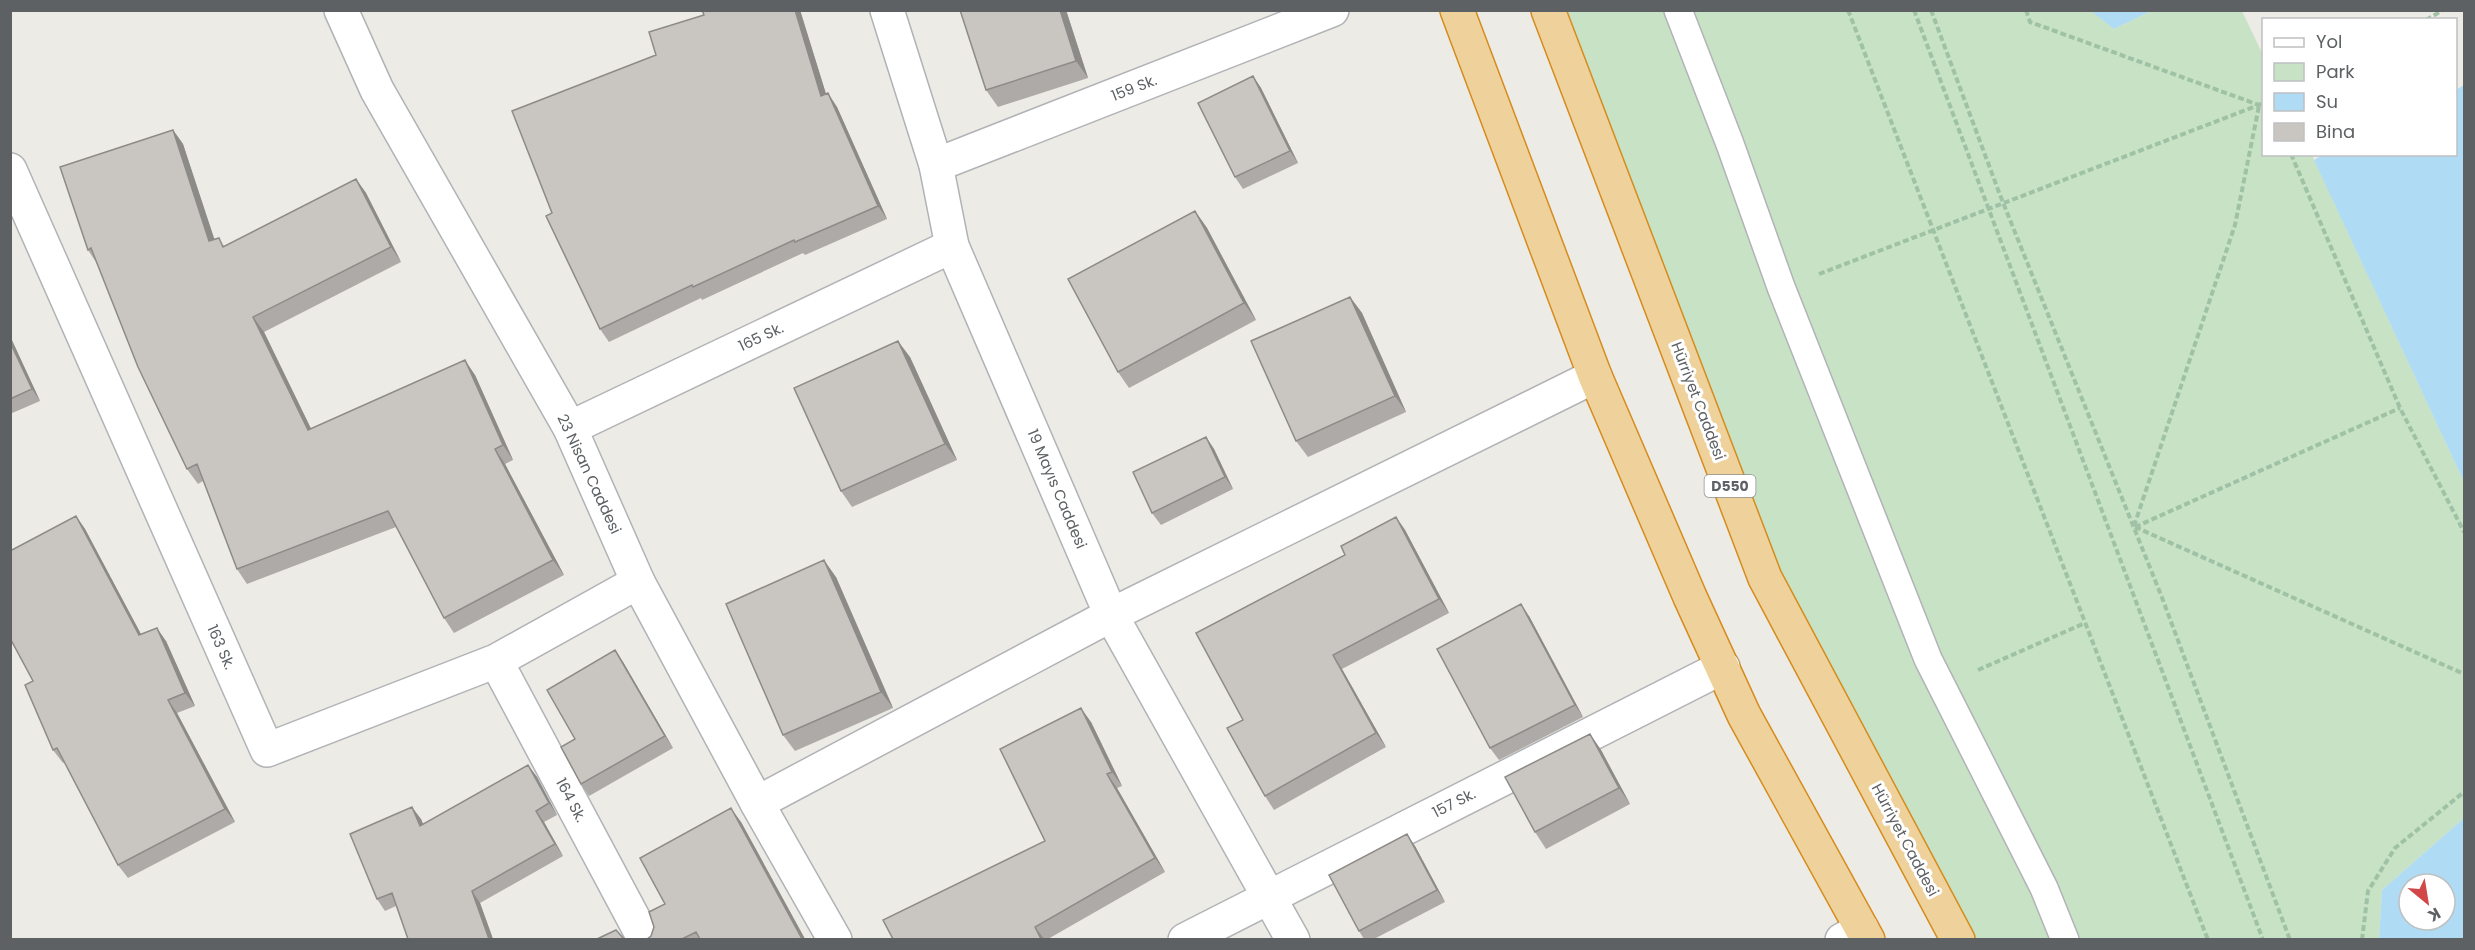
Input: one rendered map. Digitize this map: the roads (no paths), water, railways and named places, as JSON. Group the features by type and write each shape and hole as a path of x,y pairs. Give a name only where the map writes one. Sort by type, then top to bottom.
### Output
{"highway":[{"path":"1457,10 1595,376 1744,715 1857,936"},
{"name":"Hürriyet Caddesi","path":"1548,10 1766,579 1958,939"}],"street":[{"name":"23 Nisan Caddesi","path":"341,10 377,90 570,428 638,582 757,803 835,939"},
{"name":"19 Mayıs Caddesi","path":"887,10 936,165 952,246 1111,615 1293,939"},
{"name":"159 Sk.","path":"936,165 1332,10"},
{"name":"163 Sk.","path":"10,170 267,750 496,661 638,582"},
{"name":"165 Sk.","path":"570,428 952,246"},
{"path":"757,803 1111,615 1595,376"},
{"name":"164 Sk.","path":"496,661 645,939"},
{"name":"157 Sk.","path":"1185,939 1723,667"}],"lane":[{"path":"1678,10 1730,144 1781,287 1928,659 2044,888 2066,939"}],"water":[{"path":"2091,11 2151,11 2114,29"},
{"path":"2464,85 2464,482 2314,160 2321,156 2457,156 2457,89"},
{"path":"2464,818 2464,939 2379,939 2382,890 2397,877 2397,932 2457,932 2457,872 2402,872"}]}
